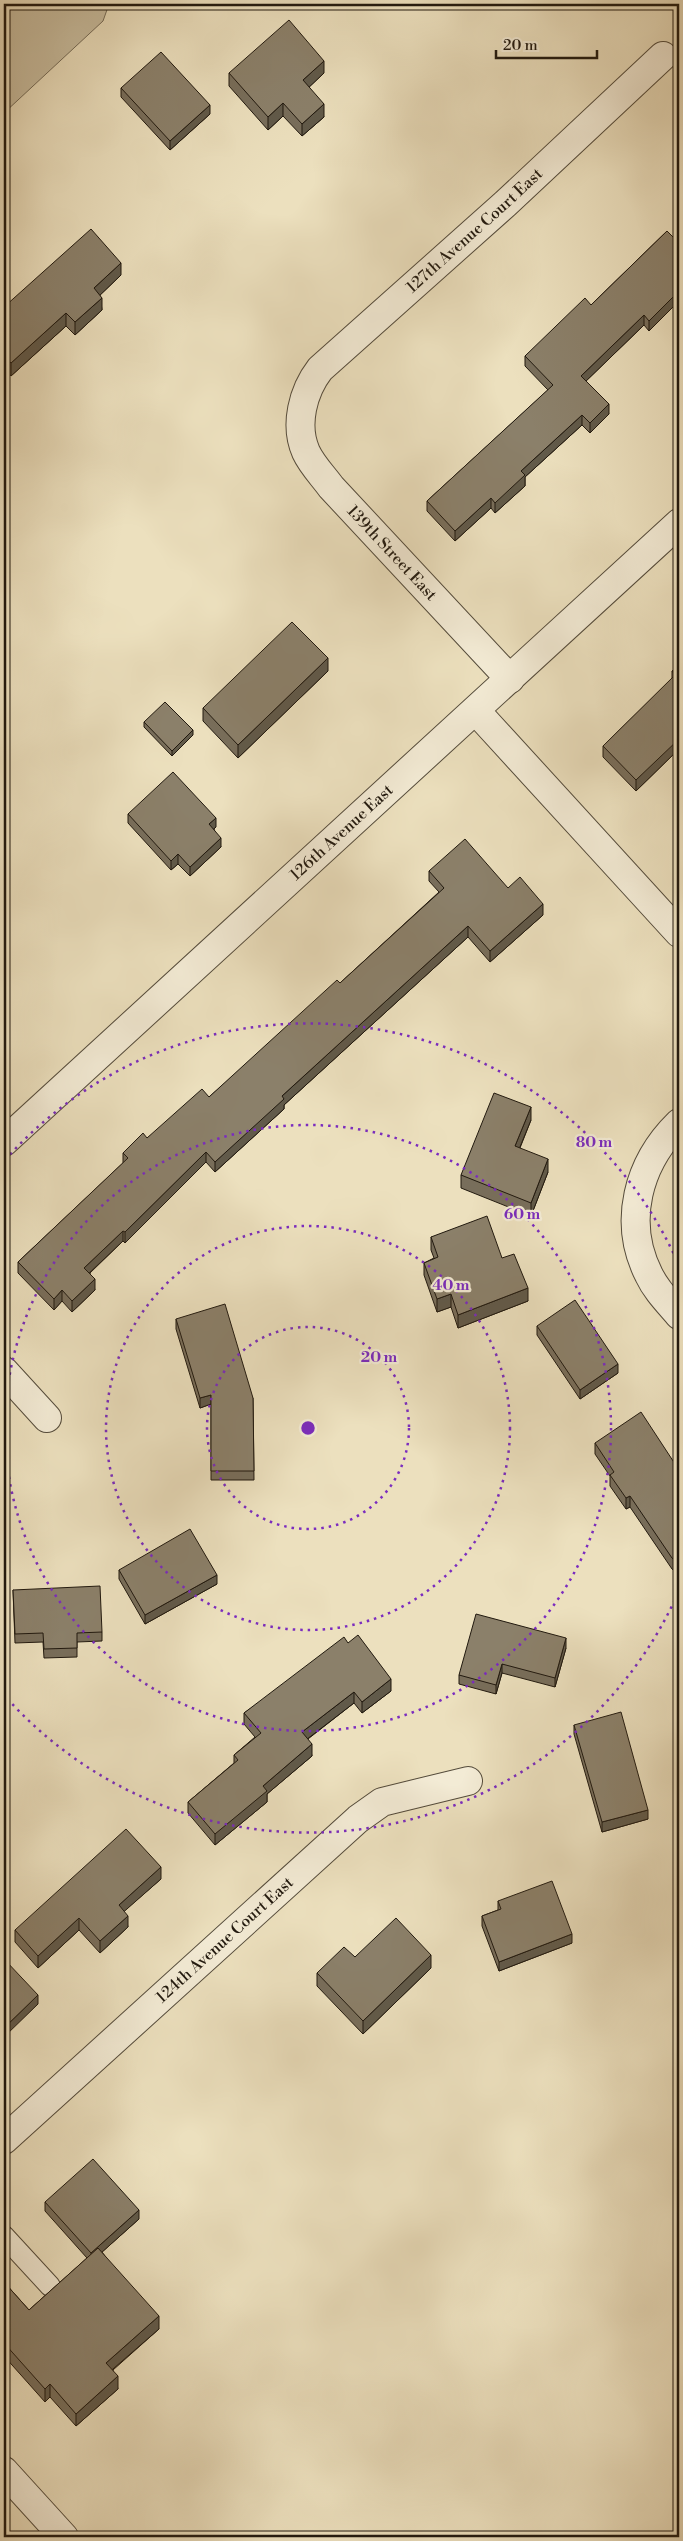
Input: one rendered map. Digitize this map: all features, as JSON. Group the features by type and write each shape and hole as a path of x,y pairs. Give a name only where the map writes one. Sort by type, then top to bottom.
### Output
{"street":[{"name":"127th Avenue Court East","path":"302,414 311,381 320,369 505,204 663,56"},
{"name":"139th Street East","path":"302,414 301,437 306,453 331,487 510,679"},
{"name":"126th Avenue East","path":"4,1142 679,523"},
{"path":"476,711 679,933"},
{"path":"679,1123 658,1146 647,1164 637,1194 635,1215 636,1236 644,1262 660,1293 679,1315"},
{"path":"4,1371 47,1418"},
{"name":"124th Avenue Court East","path":"4,2140 358,1819 382,1802 468,1781"},
{"path":"4,2471 64,2537"}],"lane":[{"path":"4,2236 50,2286"}],"shaded area":[{"path":"4,4 109,4 103,21 4,113"}],"building":[{"path":"289,20 324,61 303,80 324,104 302,124 283,103 268,117 229,73"},
{"path":"161,52 210,105 170,141 121,88"},
{"path":"91,229 121,263 94,288 102,298 75,322 66,313 11,363 4,356 4,307"},
{"path":"667,231 676,240 679,237 679,291 649,321 644,315 581,376 609,404 590,423 582,415 521,471 525,475 495,503 491,498 455,531 427,501 553,385 525,356 585,298 591,305"},
{"path":"292,622 328,658 238,745 203,708"},
{"path":"679,664 679,730 674,735 679,739 636,780 603,746 675,675 672,671"},
{"path":"165,702 193,730 172,751 144,722"},
{"path":"173,772 216,818 209,824 221,838 190,867 178,854 171,861 128,814"},
{"path":"465,839 508,888 520,877 543,904 490,951 468,926 282,1096 284,1099 215,1162 206,1152 125,1232 123,1231 84,1268 95,1279 72,1301 62,1290 54,1299 18,1262 128,1158 123,1153 143,1133 147,1138 202,1089 209,1097 337,980 340,983 444,888 429,871"},
{"path":"494,1093 531,1107 515,1146 548,1159 531,1203 461,1175"},
{"path":"487,1216 502,1258 514,1254 528,1288 458,1315 451,1294 437,1299 424,1263 438,1257 431,1237"},
{"path":"575,1300 618,1364 580,1390 537,1326"},
{"path":"225,1304 253,1398 254,1471 211,1471 211,1395 200,1398 176,1319"},
{"path":"641,1412 679,1470 679,1506 674,1509 679,1514 679,1564 672,1558 630,1496 626,1498 610,1475 614,1472 595,1443"},
{"path":"190,1529 217,1575 145,1615 119,1570"},
{"path":"100,1586 102,1632 77,1633 77,1648 44,1649 43,1633 15,1634 13,1590"},
{"path":"476,1614 566,1638 555,1678 502,1664 496,1685 459,1675"},
{"path":"358,1635 391,1679 362,1702 354,1692 302,1732 312,1744 263,1786 267,1791 215,1834 188,1802 238,1760 234,1755 261,1733 244,1713 344,1637 348,1643"},
{"path":"621,1712 648,1810 602,1822 574,1725"},
{"path":"126,1829 161,1867 119,1905 128,1916 100,1941 79,1918 38,1956 15,1930"},
{"path":"552,1881 572,1934 499,1962 482,1916 501,1909 498,1901"},
{"path":"396,1918 431,1955 363,2021 317,1973 344,1947 355,1957"},
{"path":"4,1961 38,1995 4,2028"},
{"path":"93,2159 139,2210 91,2253 45,2202"},
{"path":"98,2248 159,2316 106,2363 118,2376 76,2414 50,2384 45,2389 4,2343 4,2282 29,2310"}]}
